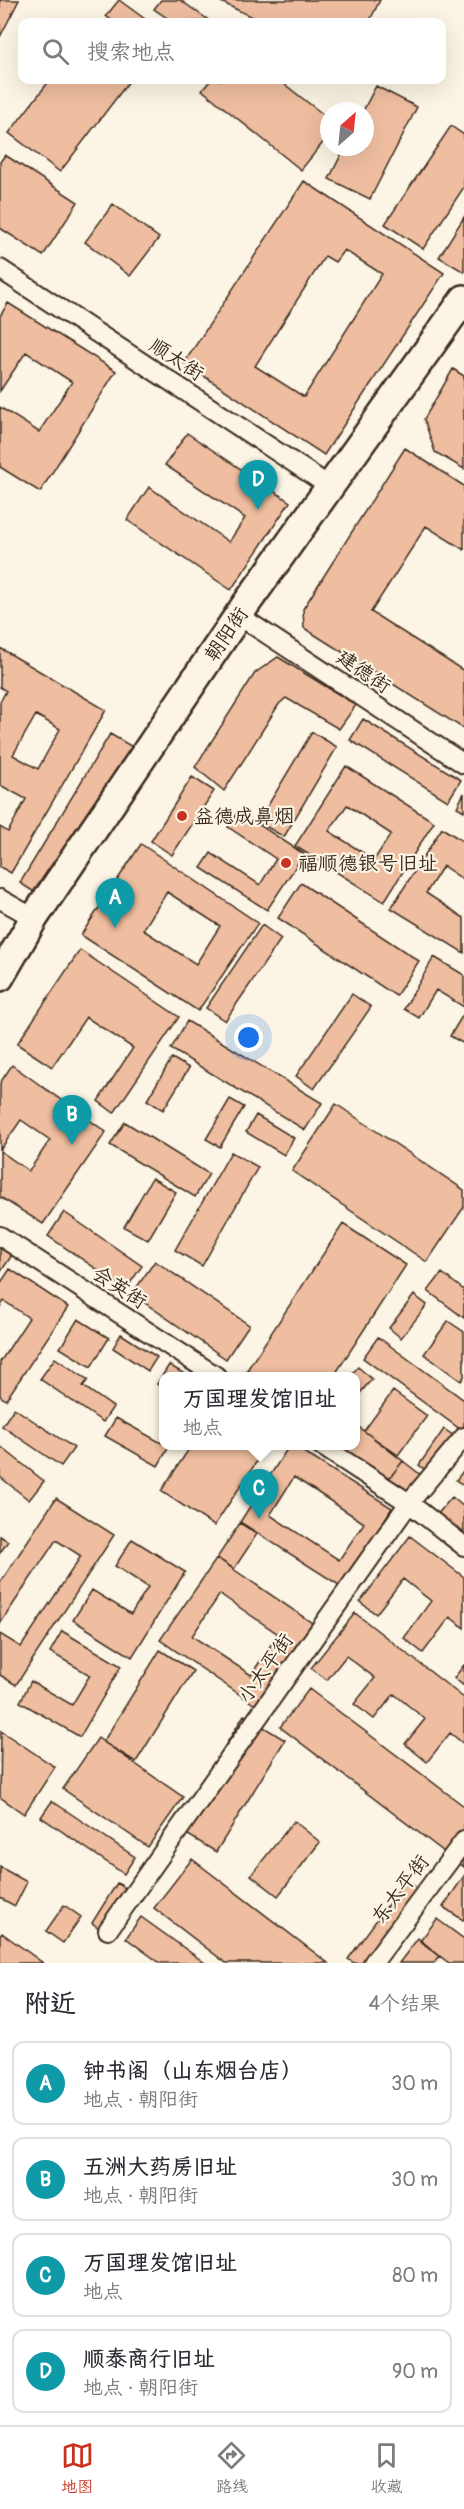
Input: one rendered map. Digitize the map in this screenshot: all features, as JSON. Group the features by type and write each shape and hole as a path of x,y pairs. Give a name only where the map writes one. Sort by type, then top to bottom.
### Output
{"street":[{"name":"朝阳街","path":"0,977 34,918 238,615 464,299"}],"lane":[{"name":"顺太街","path":"0,269 329,486"},
{"name":"建德街","path":"238,615 464,764"},
{"path":"0,899 34,918"},
{"name":"会英街","path":"0,1236 208,1372"},
{"name":"小太平街","path":"108,1930 409,1503 464,1437"},
{"path":"328,1450 409,1503 464,1546"},
{"name":"东太平街","path":"373,1963 464,1841"}],"building":[{"path":"0,0 19,0 0,37"},
{"path":"119,0 144,18 109,18 106,16"},
{"path":"161,0 180,0 206,18 167,18 154,9"},
{"path":"217,0 380,0 371,18 254,18"},
{"path":"47,84 127,84 60,172 9,133"},
{"path":"207,84 284,84 320,112 320,146 301,170 202,90"},
{"path":"376,86 417,107 370,199 329,179 340,156 374,156 374,102 368,102"},
{"path":"451,126 464,135 464,187 423,249 385,224"},
{"path":"5,155 78,202 43,256 0,228 0,162"},
{"path":"304,181 444,273 324,455 184,363","holes":["344,250 382,274 304,397 255,366 325,256 335,262"]},
{"path":"113,204 159,238 130,276 85,242"},
{"path":"464,217 464,272 439,257"},
{"path":"8,303 116,371 40,492 0,467 0,407 39,432 72,382 26,352 0,391 0,316"},
{"path":"453,369 464,376 464,469 435,452 424,419"},
{"path":"187,433 290,502 231,590 127,520 149,487 229,542 245,518 165,465"},
{"path":"405,448 464,486 464,550 426,526 371,612 464,671 464,729 304,628 303,609"},
{"path":"0,648 106,710 11,873 0,867 0,827 8,832 26,799 0,785 0,702 6,691 0,687","holes":["36,715 60,729 38,769 13,755"]},
{"path":"278,657 356,705 339,729 286,698 279,704 224,791 195,767 255,673"},
{"path":"363,719 461,780 448,801 350,740"},
{"path":"312,732 337,747 284,837 258,822"},
{"path":"110,734 136,749 45,899 20,883"},
{"path":"346,766 434,822 384,902 295,846","holes":["347,805 391,834 374,860 329,831"]},
{"name":"益德成鼻烟","path":"192,777 214,791 172,855 151,841"},
{"path":"464,793 464,811 457,807"},
{"name":"福顺德银号旧址","path":"238,811 304,854 267,910 201,868 211,853 260,885 276,859 228,827"},
{"path":"442,828 464,842 464,880 443,866 426,893 464,918 464,953 391,908"},
{"path":"141,844 258,923 198,1011 81,935","holes":["167,892 220,926 196,964 143,930"]},
{"path":"301,883 419,961 396,996 278,918"},
{"path":"262,925 281,939 225,1021 206,1008"},
{"path":"80,950 179,1017 114,1113 98,1101 133,1048 86,1017 52,1067 17,1044"},
{"path":"434,957 464,975 464,1007 436,990 419,1018 404,1009"},
{"path":"352,994 371,1007 314,1089 296,1076"},
{"path":"464,1013 464,1044 450,1036"},
{"path":"187,1021 322,1103 305,1130 171,1049"},
{"path":"172,1058 189,1068 163,1110 147,1100"},
{"path":"12,1065 106,1132 43,1224 0,1197 0,1151 29,1171 50,1140 21,1120 0,1150 0,1083"},
{"path":"230,1099 244,1107 220,1147 206,1139"},
{"path":"336,1104 464,1190 464,1207 427,1262 292,1171"},
{"path":"256,1115 294,1138 284,1155 246,1132"},
{"path":"125,1122 209,1174 195,1197 110,1145"},
{"path":"231,1152 258,1167 202,1266 175,1250"},
{"path":"152,1178 176,1192 148,1240 124,1227"},
{"path":"64,1212 142,1266 126,1289 48,1236"},
{"path":"343,1224 406,1265 337,1372 250,1372 247,1370"},
{"path":"0,1247 12,1255 0,1273"},
{"path":"155,1261 249,1325 226,1359 132,1294"},
{"path":"10,1269 68,1307 6,1400 0,1396 0,1362 29,1318 4,1301 0,1307 0,1284"},
{"path":"442,1273 464,1290 464,1318 428,1291"},
{"path":"414,1295 427,1305 401,1338 389,1328"},
{"path":"78,1319 109,1338 91,1367 60,1348"},
{"path":"448,1321 464,1332 464,1377 461,1381 424,1354"},
{"path":"121,1334 157,1357 148,1371 113,1348"},
{"path":"378,1337 464,1400 464,1432 363,1358"},
{"path":"55,1358 88,1380 83,1386 113,1407 103,1422 40,1379"},
{"path":"169,1365 181,1372 165,1372"},
{"path":"358,1367 372,1379 360,1393 360,1372 354,1372"},
{"path":"393,1391 427,1416 398,1455 364,1431"},
{"path":"14,1408 74,1448 61,1466 2,1426"},
{"path":"116,1418 159,1442 159,1450 167,1450 158,1466 105,1436"},
{"path":"360,1428 403,1461 387,1481 346,1450 360,1450"},
{"path":"444,1429 464,1443 439,1480 419,1465"},
{"path":"0,1446 44,1481 29,1500 0,1477"},
{"path":"188,1450 264,1450 214,1526 161,1491"},
{"path":"286,1450 300,1450 392,1508 342,1587 240,1522","holes":["294,1477 364,1523 339,1560 270,1515"]},
{"path":"403,1461 435,1486 420,1505 388,1480"},
{"path":"464,1470 464,1486 456,1480"},
{"path":"452,1497 464,1507 464,1539 436,1516"},
{"path":"56,1498 114,1535 16,1685 0,1675 0,1634 21,1647 81,1556 56,1540 0,1624 0,1583"},
{"path":"240,1523 257,1534 234,1569 217,1558"},
{"path":"0,1536 8,1541 0,1553"},
{"path":"410,1536 464,1577 464,1628 450,1617 423,1653 404,1638 431,1601 403,1579 376,1614 360,1602"},
{"path":"132,1539 185,1572 132,1657 73,1620 92,1590 131,1614 148,1587 115,1566"},
{"path":"217,1558 315,1625 258,1707 160,1640","holes":["220,1594 278,1634 251,1675 192,1636"]},
{"path":"355,1613 464,1698 464,1744 450,1733 427,1762 405,1744 425,1719 394,1694 374,1719 354,1704 375,1678 346,1656 327,1680 311,1668"},
{"path":"62,1631 121,1666 80,1737 20,1702 31,1681 72,1705 90,1675 50,1652"},
{"path":"160,1650 193,1671 136,1762 103,1742"},
{"path":"464,1665 464,1686 454,1678"},
{"path":"309,1689 464,1806 464,1867 280,1727"},
{"path":"244,1715 285,1740 216,1852 175,1827"},
{"path":"1,1731 55,1767 24,1814 0,1797"},
{"path":"98,1738 183,1797 148,1847 63,1789"},
{"path":"52,1801 135,1857 124,1874 41,1817"},
{"path":"294,1821 320,1842 278,1896 251,1875"},
{"path":"192,1859 328,1963 226,1963 154,1908"},
{"path":"0,1867 27,1882 15,1906 0,1898"},
{"path":"464,1876 464,1919 463,1920 443,1907"},
{"path":"406,1880 422,1893 370,1963 354,1963 348,1959"},
{"path":"117,1883 132,1892 106,1933 92,1923"},
{"path":"64,1905 81,1917 63,1943 46,1931"},
{"path":"141,1917 205,1963 160,1963 126,1938"},
{"path":"437,1919 464,1939 464,1963 449,1963 420,1941"},
{"path":"2,1933 43,1963 0,1963"},
{"path":"418,1938 440,1956 434,1963 399,1963"}],"place":[{"name":"顺泰商行旧址","path":"258,510"},
{"name":"益德成鼻烟","path":"182,816"},
{"name":"福顺德银号旧址","path":"286,863"},
{"name":"钟书阁（山东烟台店）","path":"115,928"},
{"name":"五洲大药房旧址","path":"72,1145"},
{"name":"万国理发馆旧址","path":"259,1519"}]}
